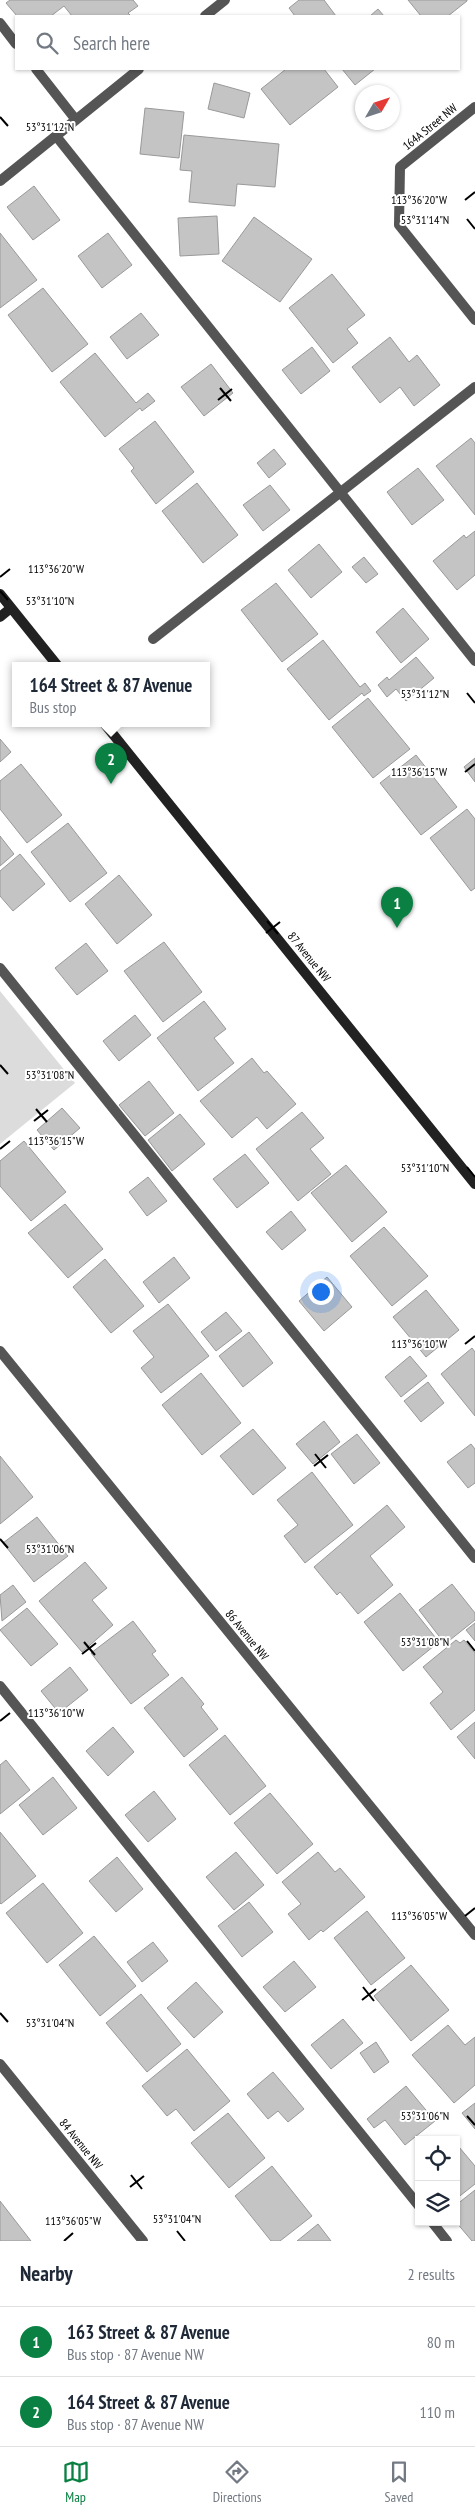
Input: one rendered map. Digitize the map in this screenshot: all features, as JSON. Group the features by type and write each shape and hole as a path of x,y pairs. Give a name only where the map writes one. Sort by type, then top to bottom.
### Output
{"main road":[{"path":"0,594 55,662"},
{"path":"0,617 11,608"},
{"name":"87 Avenue NW","path":"107,727 475,1184"}],"street":[{"path":"206,15 225,0"},
{"path":"0,23 15,43"},
{"path":"37,70 76,120"},
{"path":"0,181 138,70"},
{"name":"164A Street NW","path":"475,107 400,167 399,226 475,320"},
{"path":"56,136 475,661"},
{"path":"153,639 341,494 475,387"},
{"path":"0,968 475,1558"},
{"name":"86 Avenue NW","path":"0,1351 475,1935"},
{"path":"0,1686 415,2201"},
{"name":"84 Avenue NW","path":"0,2064 143,2241"},
{"path":"435,2226 447,2241"}],"shaded area":[{"path":"0,991 75,1083 0,1144"}],"building":[{"path":"10,0 133,0 138,6 128,13 130,15 71,15 64,6 52,15 16,15 6,3"},
{"path":"299,0 324,0 335,15 294,15 289,8"},
{"path":"408,0 467,0 449,15 420,15"},
{"path":"378,9 383,15 371,15"},
{"path":"285,70 325,70 338,87 290,125 261,89"},
{"path":"343,70 374,70 355,85"},
{"path":"214,83 250,93 244,118 208,109"},
{"path":"145,108 184,112 179,158 140,154"},
{"path":"184,135 279,144 275,187 237,184 235,206 189,202 192,171 180,170"},
{"path":"34,186 60,220 33,240 7,207"},
{"path":"217,216 219,254 180,256 178,218"},
{"path":"254,217 312,259 280,302 222,261"},
{"path":"0,233 37,280 0,308"},
{"path":"108,233 132,265 102,288 78,256"},
{"path":"332,274 365,315 347,329 358,343 333,363 289,308"},
{"path":"43,288 88,344 52,372 8,315"},
{"path":"141,313 159,335 127,359 110,337"},
{"path":"390,337 409,362 417,355 440,385 414,406 400,387 380,403 352,367"},
{"path":"312,347 330,371 301,394 282,370"},
{"path":"95,353 136,403 148,393 155,401 142,411 140,408 105,437 60,382"},
{"path":"211,364 233,393 204,416 181,387"},
{"path":"155,421 194,472 156,504 131,471 134,468 119,449"},
{"path":"471,438 475,443 475,515 436,466"},
{"path":"274,449 286,464 269,478 257,463"},
{"path":"418,468 444,500 412,525 387,492"},
{"path":"197,483 238,535 203,563 162,511"},
{"path":"270,485 290,510 263,531 243,505"},
{"path":"475,531 475,575 457,590 433,561 464,535 466,538"},
{"path":"319,544 342,572 311,598 288,570"},
{"path":"364,557 378,574 366,583 352,567"},
{"path":"276,583 318,634 282,662 241,610"},
{"path":"403,608 429,639 401,663 376,632"},
{"path":"323,640 360,687 365,683 371,691 364,696 362,693 329,720 287,669"},
{"path":"416,657 434,678 406,701 396,689 387,697 378,685 387,677 389,680"},
{"path":"368,698 410,749 373,778 332,727"},
{"path":"0,739 11,752 0,762"},
{"path":"416,755 457,807 421,835 380,783"},
{"path":"475,758 475,782 464,767"},
{"path":"21,764 62,815 27,843 0,809 0,781"},
{"path":"467,809 475,819 475,888 471,891 430,838"},
{"path":"68,823 107,873 70,902 31,852"},
{"path":"0,836 14,854 0,866"},
{"path":"20,854 45,884 13,911 0,896 0,871"},
{"path":"119,875 152,915 117,944 85,904"},
{"path":"164,942 202,992 163,1022 124,971"},
{"path":"86,943 108,971 77,995 55,968"},
{"path":"204,1001 226,1029 214,1038 234,1063 198,1091 157,1038"},
{"path":"135,1015 151,1035 119,1061 103,1041"},
{"path":"252,1058 264,1073 267,1071 296,1104 267,1129 257,1117 232,1138 200,1101"},
{"path":"149,1081 174,1113 145,1136 119,1105"},
{"path":"62,1108 80,1128 54,1150 37,1130"},
{"path":"302,1112 324,1138 310,1149 331,1174 298,1201 256,1149"},
{"path":"180,1114 205,1144 172,1171 148,1140"},
{"path":"24,1141 66,1192 31,1221 0,1186 0,1161"},
{"path":"245,1154 269,1183 237,1208 213,1179"},
{"path":"346,1165 387,1212 352,1242 311,1193"},
{"path":"148,1177 167,1201 147,1216 129,1192"},
{"path":"65,1204 103,1249 68,1278 28,1233"},
{"path":"291,1211 306,1230 282,1250 266,1232"},
{"path":"384,1227 428,1276 392,1306 350,1256"},
{"path":"174,1257 190,1278 159,1303 143,1282"},
{"path":"105,1259 144,1306 111,1333 73,1287"},
{"path":"327,1277 352,1307 324,1331 299,1301"},
{"path":"426,1290 459,1330 426,1357 393,1317"},
{"path":"168,1304 209,1356 161,1393 141,1368 154,1357 133,1331"},
{"path":"226,1312 242,1331 216,1351 201,1332"},
{"path":"249,1332 273,1363 243,1387 219,1356"},
{"path":"472,1348 475,1352 475,1416 441,1374"},
{"path":"410,1356 427,1376 401,1397 385,1377"},
{"path":"201,1373 241,1423 202,1455 162,1405"},
{"path":"428,1382 444,1403 421,1422 404,1401"},
{"path":"324,1421 340,1442 313,1464 296,1444"},
{"path":"253,1429 286,1468 253,1495 220,1456"},
{"path":"357,1434 380,1463 354,1484 331,1454"},
{"path":"471,1444 475,1449 475,1483 468,1488 447,1462"},
{"path":"0,1456 33,1497 0,1524"},
{"path":"312,1472 353,1525 305,1563 284,1536 298,1525 277,1500"},
{"path":"387,1505 405,1527 370,1556 393,1585 358,1614 340,1592 337,1595 314,1567"},
{"path":"37,1517 68,1556 34,1582 3,1543"},
{"path":"85,1562 107,1588 92,1600 113,1625 82,1652 39,1601"},
{"path":"452,1584 475,1613 475,1620 445,1644 419,1610"},
{"path":"13,1585 26,1602 2,1621 0,1595"},
{"path":"400,1593 439,1642 403,1671 364,1622"},
{"path":"27,1608 58,1644 31,1666 0,1630"},
{"path":"133,1621 156,1651 152,1654 169,1675 131,1704 91,1653"},
{"path":"475,1623 475,1641 466,1630"},
{"path":"456,1640 460,1643 464,1640 475,1653 475,1710 451,1730 430,1703 443,1692 423,1667"},
{"path":"70,1667 88,1690 59,1713 41,1691"},
{"path":"182,1677 204,1704 201,1707 218,1729 184,1757 144,1708"},
{"path":"475,1722 475,1759 457,1737"},
{"path":"113,1727 134,1752 108,1776 86,1751"},
{"path":"225,1735 266,1786 230,1815 189,1765"},
{"path":"6,1760 30,1790 0,1814 0,1765"},
{"path":"53,1777 77,1808 43,1835 19,1805"},
{"path":"154,1791 176,1819 148,1842 125,1815"},
{"path":"270,1793 313,1844 277,1874 234,1823"},
{"path":"0,1832 36,1876 1,1904 0,1903"},
{"path":"236,1852 264,1885 234,1910 206,1877"},
{"path":"318,1852 335,1872 340,1868 365,1897 323,1932 321,1930 309,1940 288,1914 301,1904 282,1882"},
{"path":"117,1857 143,1889 116,1912 89,1881"},
{"path":"43,1883 83,1933 47,1963 6,1913"},
{"path":"249,1902 273,1932 242,1957 218,1926"},
{"path":"367,1911 405,1958 371,1985 334,1938"},
{"path":"94,1936 136,1986 100,2016 59,1965"},
{"path":"153,1942 168,1961 142,1982 127,1962"},
{"path":"294,1961 316,1987 285,2012 263,1987"},
{"path":"411,1965 449,2010 411,2041 374,1996"},
{"path":"196,1982 223,2012 194,2038 167,2008"},
{"path":"141,1994 181,2044 147,2072 106,2023"},
{"path":"343,2019 363,2043 331,2069 311,2045"},
{"path":"448,2025 465,2045 475,2037 475,2085 454,2103 412,2055"},
{"path":"376,2042 389,2062 374,2073 360,2053"},
{"path":"187,2049 230,2101 194,2131 176,2109 167,2116 142,2086"},
{"path":"273,2072 304,2109 288,2122 278,2111 268,2119 247,2094"},
{"path":"406,2086 435,2121 405,2145 385,2120 374,2128 367,2119"},
{"path":"475,2103 475,2129 462,2113"},
{"path":"228,2113 265,2158 229,2188 191,2143"},
{"path":"460,2148 475,2166 475,2184 460,2196"},
{"path":"272,2166 312,2216 280,2241 271,2241 235,2196"},
{"path":"475,2190 475,2241 472,2241 459,2226 460,2202"},
{"path":"0,2201 31,2241 0,2241"},
{"path":"318,2224 331,2241 297,2241"}],"place":[{"name":"164 Street & 87 Avenue","path":"111,784"},
{"name":"163 Street & 87 Avenue","path":"397,928"}]}
